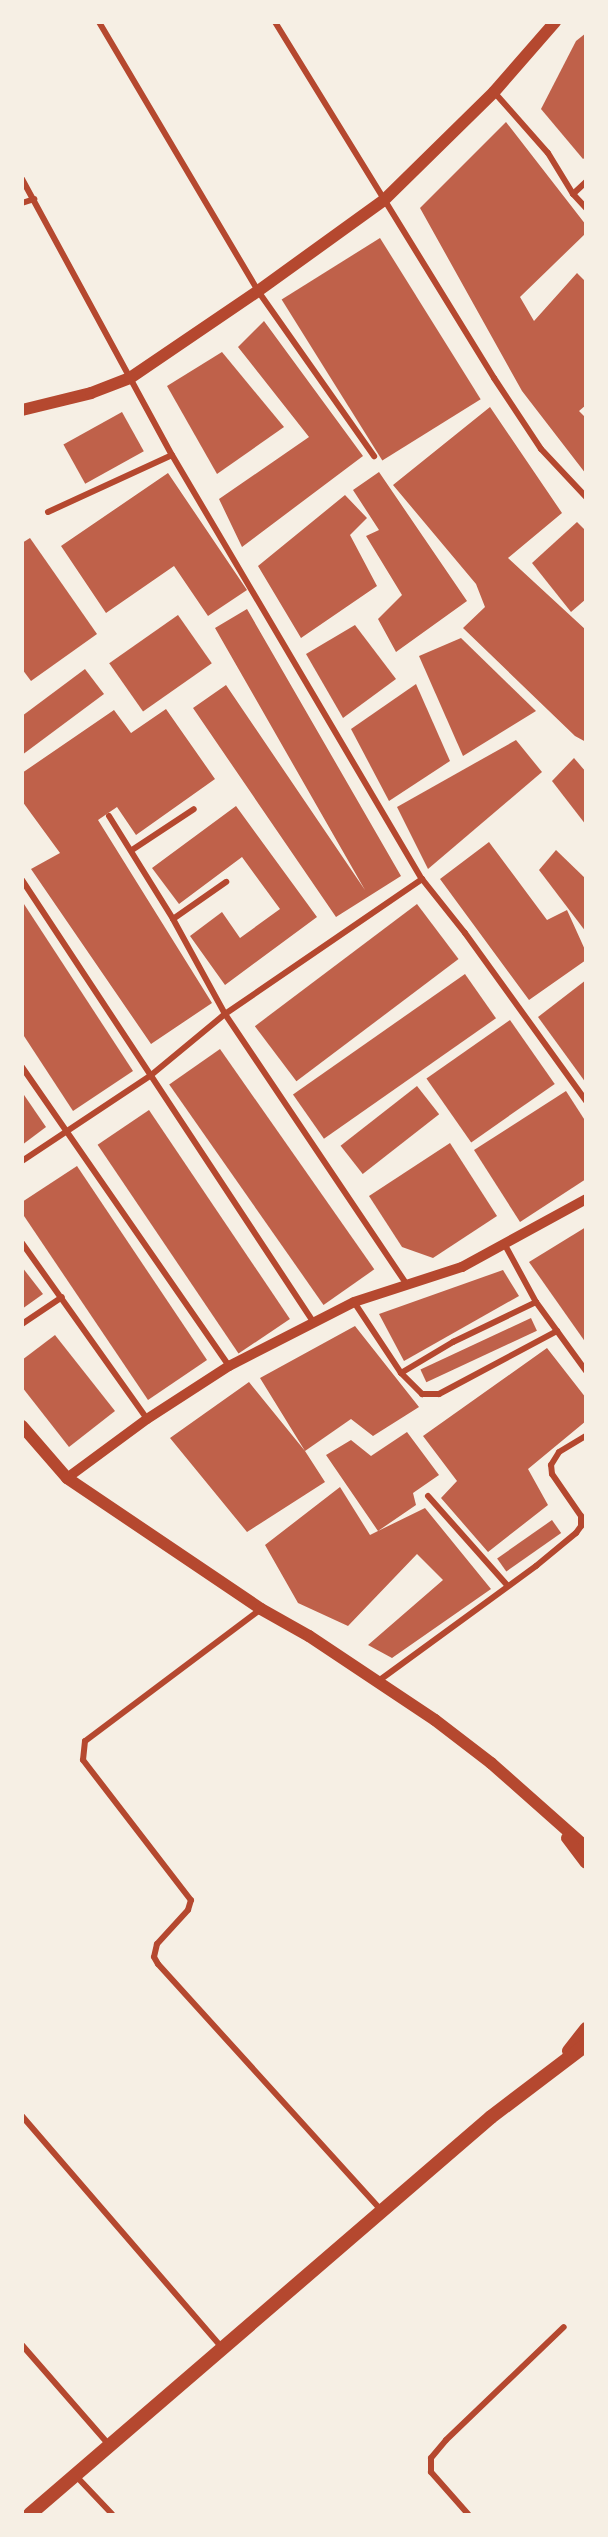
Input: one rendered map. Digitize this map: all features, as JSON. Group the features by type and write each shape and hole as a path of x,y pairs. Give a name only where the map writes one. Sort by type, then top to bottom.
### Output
{"main road":[{"path":"22,410 91,393 130,378 258,291 383,201 494,92 555,22"},
{"path":"22,1426 67,1478 261,1609 435,1720 491,1762 585,1847"},
{"path":"556,1823 585,1863"},
{"path":"560,2062 585,2030"},
{"path":"30,2514 491,2117 585,2045"}],"street":[{"path":"99,22 258,291 374,456"},
{"path":"275,22 383,201 541,449 585,497"},
{"path":"494,92 548,153 573,194 585,208"},
{"path":"22,179 172,455 422,879 465,933 585,1101"},
{"path":"573,194 585,182"},
{"path":"22,203 34,199"},
{"path":"48,512 172,455"},
{"path":"132,850 194,809"},
{"path":"109,816 173,919 225,1014 406,1283"},
{"path":"22,1161 150,1076 225,1014 422,879"},
{"path":"22,880 314,1323"},
{"path":"173,919 226,882"},
{"path":"22,1067 229,1366"},
{"path":"67,1478 147,1419 229,1366 354,1302 406,1283 462,1267 505,1245 585,1198"},
{"path":"22,1243 147,1419"},
{"path":"505,1245 536,1302 585,1371"},
{"path":"22,1324 62,1297"},
{"path":"354,1302 401,1373 422,1394 439,1394 557,1331"},
{"path":"401,1373 453,1342 536,1302"},
{"path":"377,1682 576,1533 581,1526 581,1516 552,1474 551,1465 559,1452 585,1436"},
{"path":"428,1496 508,1586"},
{"path":"261,1609 85,1741 83,1760 191,1900 188,1910 157,1944 154,1957 158,1964 381,2211"},
{"path":"22,2116 223,2350"},
{"path":"468,2514 430,2472 431,2458 446,2440 564,2327"},
{"path":"22,2345 110,2446"},
{"path":"76,2476 112,2514"}],"building":[{"path":"586,33 586,157 583,159 541,109 576,41"},
{"path":"506,122 586,225 586,233 520,297 534,321 577,273 586,282 586,405 579,411 586,418 586,474 522,391 420,208"},
{"path":"380,238 481,399 382,461 282,299"},
{"path":"264,321 363,456 242,547 219,499 309,437 238,347"},
{"path":"222,352 284,427 217,474 167,386"},
{"path":"490,407 562,513 508,558 586,630 586,742 575,736 463,628 485,607 476,584 393,485"},
{"path":"122,412 144,451 85,484 63,444"},
{"path":"379,472 467,601 396,652 378,619 402,595 366,536 379,530 353,490"},
{"path":"168,473 247,590 208,616 174,566 106,613 61,546"},
{"path":"345,495 367,518 350,535 377,586 301,638 258,566"},
{"path":"577,522 586,531 586,599 571,612 532,563"},
{"path":"30,538 97,634 31,681 22,669 22,543"},
{"path":"247,609 401,876 336,917 193,708 226,685 365,890 215,628"},
{"path":"178,615 212,663 143,712 109,663"},
{"path":"355,625 396,679 343,718 306,654"},
{"path":"461,638 536,711 463,756 419,656"},
{"path":"85,669 104,694 22,755 22,716"},
{"path":"416,684 450,761 389,801 351,729"},
{"path":"166,709 215,779 136,835 117,807 98,820 212,1003 151,1044 31,869 60,853 22,801 22,773 114,710 131,733"},
{"path":"516,740 542,772 428,869 397,807"},
{"path":"574,758 586,772 586,825 552,781"},
{"path":"236,806 317,917 225,985 190,936 222,912 240,938 280,909 242,857 179,904 152,868"},
{"path":"489,842 547,920 567,910 586,952 586,960 529,1000 440,879"},
{"path":"556,850 586,879 586,932 539,870"},
{"path":"22,901 133,1071 73,1111 22,1033"},
{"path":"417,904 459,959 296,1081 255,1026"},
{"path":"465,974 496,1018 324,1139 293,1094"},
{"path":"586,980 586,1083 538,1017"},
{"path":"510,1020 555,1084 471,1142 426,1079"},
{"path":"220,1049 374,1269 324,1305 169,1085"},
{"path":"417,1086 439,1114 363,1174 341,1146"},
{"path":"566,1091 586,1122 586,1179 520,1222 474,1150"},
{"path":"22,1092 46,1127 22,1145"},
{"path":"149,1110 290,1319 239,1354 98,1145"},
{"path":"450,1143 497,1216 433,1258 402,1247 369,1196"},
{"path":"77,1166 207,1360 148,1400 22,1213 22,1202"},
{"path":"586,1227 586,1343 529,1262"},
{"path":"22,1267 43,1294 22,1309"},
{"path":"503,1270 519,1296 404,1361 379,1314"},
{"path":"531,1318 537,1331 426,1382 420,1370"},
{"path":"355,1326 419,1407 373,1436 351,1419 305,1451 260,1378"},
{"path":"55,1335 115,1411 69,1447 22,1387 22,1360"},
{"path":"547,1348 586,1398 586,1421 528,1469 548,1505 488,1552 441,1498 457,1481 423,1436"},
{"path":"249,1382 305,1451 325,1482 247,1532 170,1438"},
{"path":"407,1432 439,1475 413,1493 416,1505 378,1531 326,1455 351,1440 371,1456"},
{"path":"340,1487 370,1535 425,1508 491,1589 392,1658 368,1645 443,1580 417,1554 348,1626 298,1603 265,1545"},
{"path":"552,1520 561,1533 506,1572 497,1558"}]}
